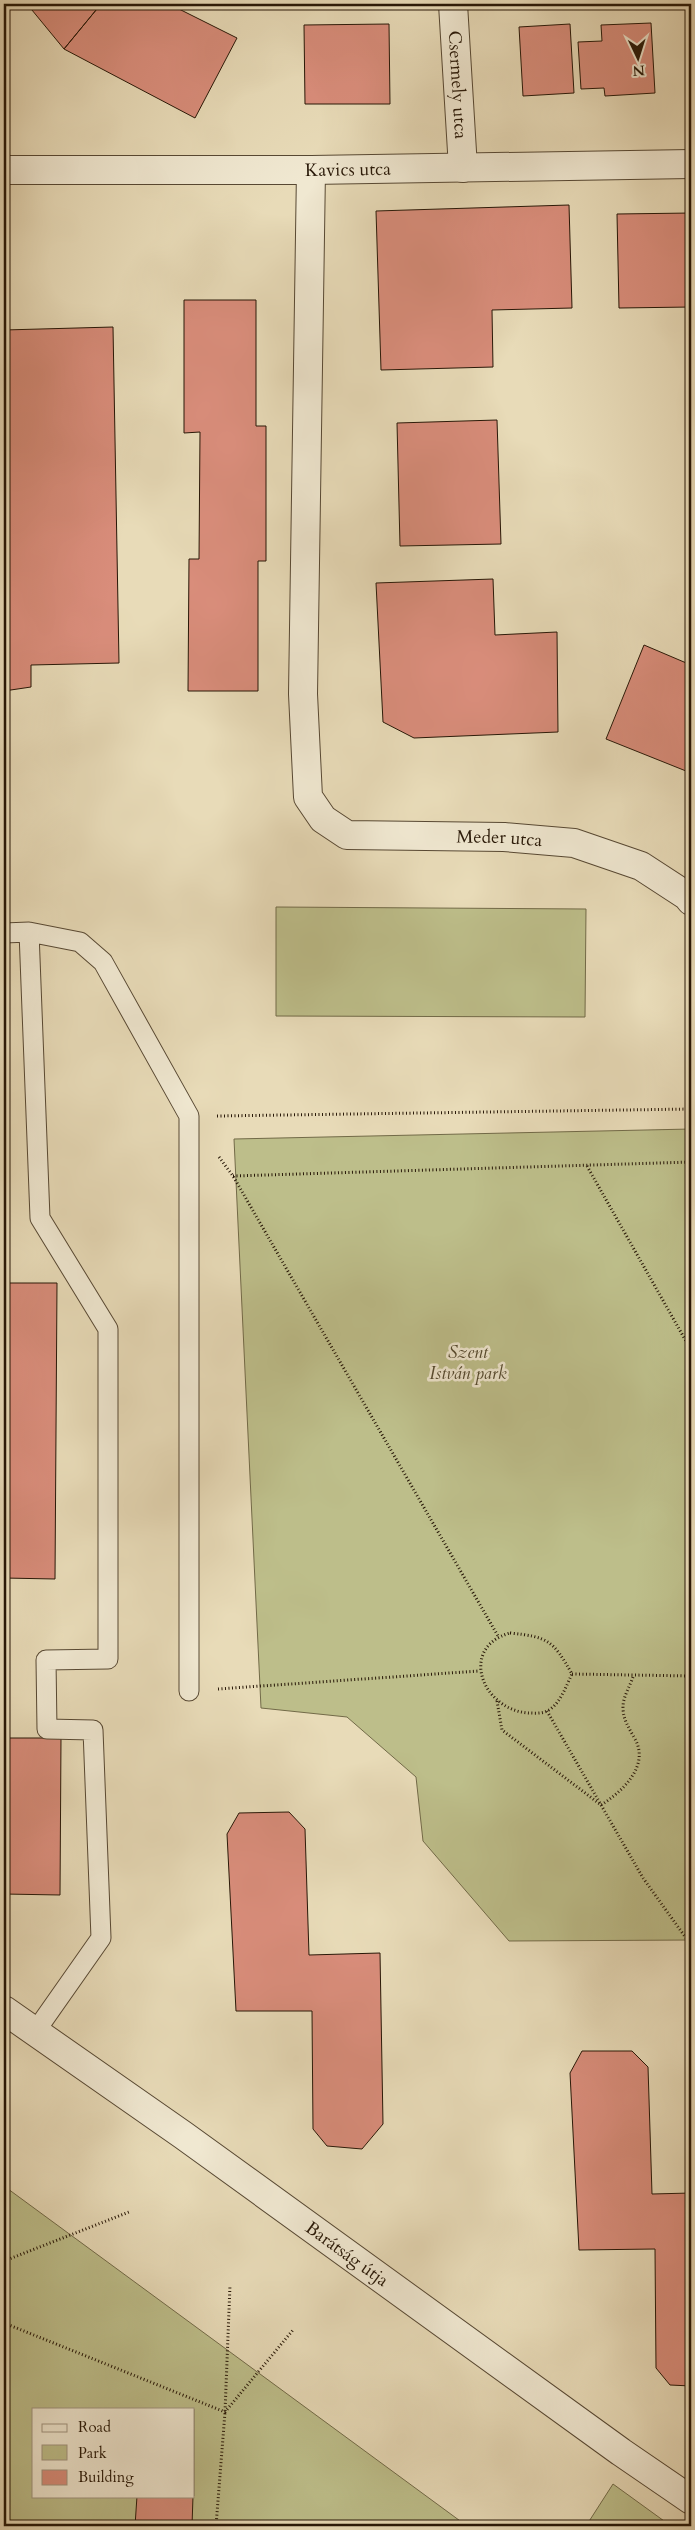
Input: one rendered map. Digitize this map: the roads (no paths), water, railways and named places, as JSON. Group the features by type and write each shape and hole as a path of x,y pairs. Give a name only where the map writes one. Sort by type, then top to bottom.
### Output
{"street":[{"name":"Csermely utca","path":"453,4 462,168"},
{"name":"Kavics utca","path":"4,170 311,170 691,164"},
{"name":"Meder utca","path":"311,170 303,694 308,797 323,819 347,835 504,837 574,842 641,866 687,896 691,901"},
{"name":"Barátság útja","path":"4,2010 183,2135 621,2452 691,2500"}],"lane":[{"path":"4,933 29,932 80,942 103,962 189,1116 189,1691"},
{"path":"29,932 40,1218 108,1329 108,1659 46,1660 47,1729 93,1730 101,1938 35,2032"}],"park label":[{"name":"Szent István park","path":"468,1362"}]}
